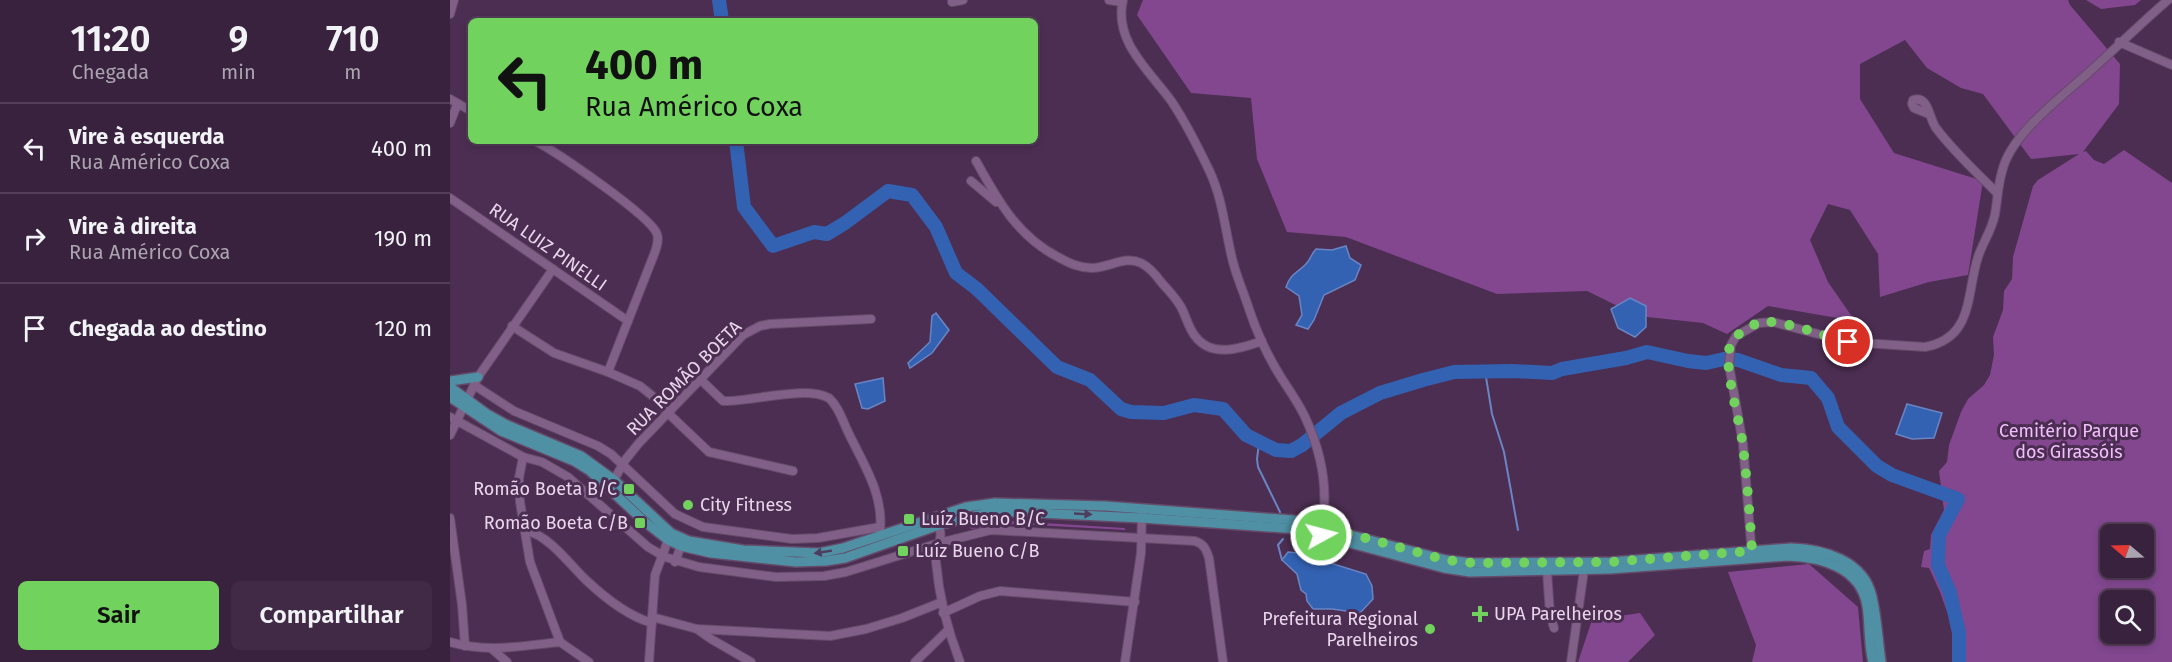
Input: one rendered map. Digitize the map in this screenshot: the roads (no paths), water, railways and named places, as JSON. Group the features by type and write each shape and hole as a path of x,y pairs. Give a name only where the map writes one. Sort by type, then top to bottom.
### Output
{"main road":[{"path":"450,381 476,381"},
{"path":"450,387 465,403 518,440 574,461 612,483 669,536 711,554 812,563 845,558 884,537"},
{"path":"450,398 465,403"},
{"path":"682,543 743,550 819,553 938,521 966,507 995,503 1072,504 1142,513 1274,518 1446,560 1500,564 1610,566"},
{"path":"1322,530 1458,570 1480,572 1584,570 1752,555 1791,548 1826,552 1841,559 1865,580 1872,596 1881,662"},
{"path":"1752,555 1804,557 1824,561 1848,573 1864,591 1873,662"}],"street":[{"path":"450,14 454,0"},
{"path":"952,2 963,0"},
{"path":"1109,0 1123,1 1123,23 1131,48 1173,104 1210,172 1222,208 1233,264 1262,341 1305,417 1315,442 1323,486 1322,530"},
{"path":"1752,555 1743,444 1729,365 1729,352 1736,336 1759,323 1773,322 1848,342 1924,347 1936,345 1955,333 1965,314 1978,256 1989,235 1995,215 1997,193 2005,161 2013,147 2042,112 2168,0"},
{"path":"2120,42 2172,65"},
{"path":"450,99 468,110"},
{"path":"450,123 458,105"},
{"path":"1929,114 1933,124 1947,142 1997,193"},
{"path":"541,144 553,150 643,216 657,234 658,243 655,252 608,372"},
{"path":"976,161 1002,207"},
{"path":"971,181 1002,207 1028,237 1049,253 1081,267 1101,268 1131,260 1144,265 1180,305 1194,335 1202,344 1212,349 1223,350 1249,346 1262,341"},
{"name":"RUA LUIZ PINELLI","path":"450,198 628,321"},
{"path":"450,435 453,420 476,381 553,269"},
{"name":"RUA ROMÃO BOETA","path":"612,483 631,452 743,335 760,326 872,319"},
{"path":"512,326 554,353 640,386 709,452 793,471"},
{"path":"476,381 513,411 598,446 611,454 675,514 703,527 792,538 884,537 879,507 868,470 842,418 829,398 819,394 801,394 723,402 701,380"},
{"path":"453,420 523,457 542,462 568,477 648,547 675,562 699,567 776,577 824,576 846,572 979,532 1006,529 1188,540 1202,543 1209,558 1223,662"},
{"path":"523,457 519,478 520,502 530,562 560,642 589,662"},
{"path":"1125,662 1135,602 1142,537 1142,513"},
{"path":"450,518 465,646"},
{"path":"938,521 942,536 936,553 936,563 943,613 947,631 960,662"},
{"path":"526,531 533,532 542,538 589,582 632,615 697,629 830,636 866,629 942,602"},
{"path":"651,661 654,575 669,536"},
{"path":"675,562 682,543"},
{"path":"843,548 846,572"},
{"path":"1571,662 1584,570"},
{"path":"1547,571 1550,614 1554,628"},
{"path":"943,613 991,592 1000,591 1135,602"},
{"path":"697,629 751,662"},
{"path":"915,662 947,631"},
{"path":"450,642 492,649 560,642"},
{"path":"492,649 507,662"}],"water":[{"path":"1346,246 1350,258 1361,265 1355,280 1324,295 1308,329 1296,325 1302,315 1299,296 1286,287 1290,279 1307,263 1316,249 1332,250"},
{"path":"1630,298 1646,306 1646,327 1635,337 1618,328 1611,309"},
{"path":"936,313 949,330 932,353 910,368 908,363 930,342 932,316"},
{"path":"883,378 885,401 868,409 862,408 855,384"},
{"path":"1907,404 1942,413 1934,438 1912,439 1896,434"},
{"path":"1288,552 1366,574 1372,586 1373,599 1360,613 1313,609 1307,601 1306,594 1301,590 1297,574 1282,560"}],"waterway":[{"path":"719,0 722,18"},
{"path":"736,144 744,207 773,246 814,232 827,234 888,191 912,195 936,227 956,273 977,289 1057,367 1090,380 1121,409 1131,412 1164,413 1194,405 1223,409 1246,435 1276,450 1291,451 1302,445 1341,413 1380,393 1454,372 1552,373 1647,352 1706,363 1724,359 1738,360 1781,375 1811,378 1828,398 1838,427 1877,466 1892,475 1958,499 1939,535 1938,565 1950,593 1959,633 1959,662"},
{"path":"1485,371 1492,414 1504,452 1518,530"},
{"path":"1259,443 1258,467 1280,512"},
{"path":"1282,560 1278,545 1283,539"}],"place":[{"name":"Romão Boeta B/C","path":"629,489"},
{"name":"City Fitness","path":"688,505"},
{"name":"Luíz Bueno B/C","path":"909,519"},
{"name":"Romão Boeta C/B","path":"640,523"},
{"name":"Luíz Bueno C/B","path":"903,551"},
{"name":"UPA Parelheiros","path":"1480,614"},
{"name":"Prefeitura Regional Parelheiros","path":"1430,629"}],"park label":[{"name":"Cemitério Parque dos Girassóis","path":"2069,441"}]}
